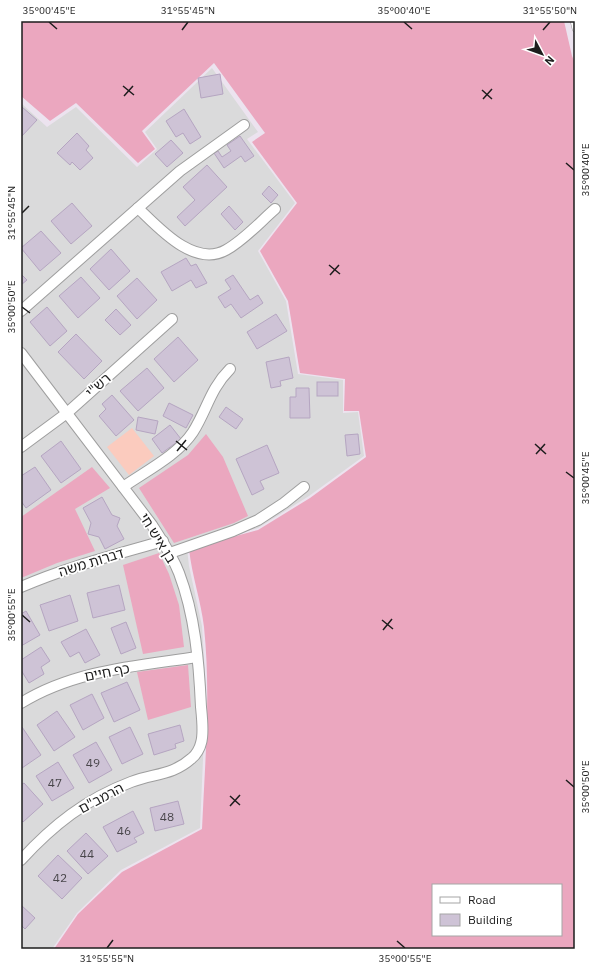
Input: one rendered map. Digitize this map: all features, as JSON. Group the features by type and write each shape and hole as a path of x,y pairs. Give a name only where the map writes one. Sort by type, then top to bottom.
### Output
{"street":[{"path":"21,311 180,171 244,125"},
{"path":"138,208 162,231 182,246 194,252 211,255 225,251 275,209"},
{"name":"רש\"י","path":"21,447 67,413 172,319"},
{"name":"בן איש חי","path":"21,353 152,525 170,553 179,573 192,622 199,670 202,742 194,757"},
{"path":"123,486 164,459 184,443 193,432 216,385 230,369"},
{"path":"170,553 258,520 284,503 304,487"},
{"name":"דברות משה","path":"21,587 46,576 77,566 162,542"},
{"name":"כף חיים","path":"21,704 52,687 78,678 107,671 197,657"},
{"name":"הרמב\"ם","path":"21,860 47,833 86,803 131,782 176,770 194,757"}],"lane":[{"path":"573,21 575,29"}],"shaded area":[{"path":"21,21 564,21 575,63 575,949 54,949 78,914 122,872 202,829 207,728 206,652 203,617 189,549 258,530 310,498 366,457 359,411 344,411 345,379 300,373 288,301 260,251 297,203 252,142 265,133 214,63 142,131 155,149 138,163 76,103 50,121 21,96"},
{"path":"212,68 258,132 247,139 295,203 258,251 286,301 298,374 343,380 343,413 358,412 364,456 309,496 258,528 187,548 189,566 202,626 206,691 200,828 121,870 77,913 52,949 21,949 21,103 47,127 76,107 137,167 157,149 145,132"},
{"path":"132,428 154,456 129,475 107,447"},
{"path":"206,434 223,457 248,516 234,523 174,543 139,488 188,455"},
{"path":"92,467 110,488 75,509 95,551 57,563 21,578 21,517"},
{"path":"159,553 169,574 179,605 184,647 143,654 123,565"},
{"path":"188,665 191,707 148,720 137,672"}],"building":[{"path":"220,74 223,94 201,98 198,78"},
{"path":"22,107 37,120 21,137 21,108"},
{"path":"184,109 201,137 190,144 183,133 176,137 166,121"},
{"path":"77,133 89,146 86,150 93,158 80,170 72,162 70,165 57,153"},
{"path":"240,136 254,156 245,162 241,156 224,168 214,153 218,151 222,157 231,151 227,145"},
{"path":"171,140 183,153 167,167 155,154"},
{"path":"207,165 227,187 185,226 177,217 195,200 183,187"},
{"path":"269,186 278,195 271,203 262,194"},
{"path":"72,203 92,226 71,244 51,221"},
{"path":"229,206 243,222 235,230 221,214"},
{"path":"41,231 61,253 40,271 21,248"},
{"path":"111,249 130,271 109,290 90,269"},
{"path":"186,258 191,266 196,264 207,283 196,288 191,280 172,291 161,272"},
{"path":"21,274 27,280 21,285"},
{"path":"233,275 250,300 258,295 263,303 241,318 231,304 225,308 218,297 231,289 225,280"},
{"path":"81,277 100,298 78,318 59,296"},
{"path":"137,278 157,300 137,319 117,296"},
{"path":"47,307 67,331 50,346 30,322"},
{"path":"116,309 131,325 120,335 105,320"},
{"path":"276,314 287,331 257,349 247,332"},
{"path":"76,334 102,361 84,379 58,352"},
{"path":"178,337 198,360 174,382 154,359"},
{"path":"289,357 293,378 280,381 281,386 271,388 266,362"},
{"path":"147,368 164,388 138,411 120,391"},
{"path":"317,382 338,382 338,396 317,396"},
{"path":"296,388 309,388 310,418 290,418 290,397 296,397"},
{"path":"112,395 134,420 116,436 99,416 106,409 102,404"},
{"path":"169,403 193,415 186,428 163,416"},
{"path":"226,407 243,419 236,429 219,417"},
{"path":"138,417 158,421 155,434 136,430"},
{"path":"170,425 181,439 162,453 152,439"},
{"path":"358,434 360,454 347,456 345,435"},
{"path":"61,441 81,469 61,483 41,456"},
{"path":"267,445 279,473 260,481 264,489 252,495 236,459"},
{"path":"35,467 51,490 26,508 21,501 21,476"},
{"path":"102,497 112,515 120,518 117,526 124,539 105,549 99,537 88,534 91,523 83,508"},
{"path":"119,585 125,610 93,618 87,593"},
{"path":"70,595 78,621 49,631 40,605"},
{"path":"26,611 40,635 21,646 21,614"},
{"path":"126,622 136,648 121,654 111,628"},
{"path":"86,629 100,655 85,663 79,652 70,657 61,642"},
{"path":"41,647 50,661 41,667 44,674 29,683 21,670 21,660"},
{"path":"127,682 140,710 114,722 101,693"},
{"path":"92,694 104,718 83,730 70,705"},
{"path":"57,711 75,737 54,751 37,725"},
{"path":"180,725 184,741 175,744 176,748 154,755 148,734"},
{"path":"22,727 41,755 22,768 21,728"},
{"path":"130,727 143,754 122,764 109,737"},
{"path":"96,742 112,770 89,783 73,755"},
{"path":"58,762 74,788 52,801 36,776"},
{"path":"24,783 43,804 23,822 21,820 21,785"},
{"path":"178,801 184,824 155,831 150,808"},
{"path":"133,811 144,833 134,838 137,842 117,852 103,827"},
{"path":"86,833 108,856 88,874 67,851"},
{"path":"58,855 82,878 62,899 38,876"},
{"path":"21,905 35,918 25,929 21,925"}]}
